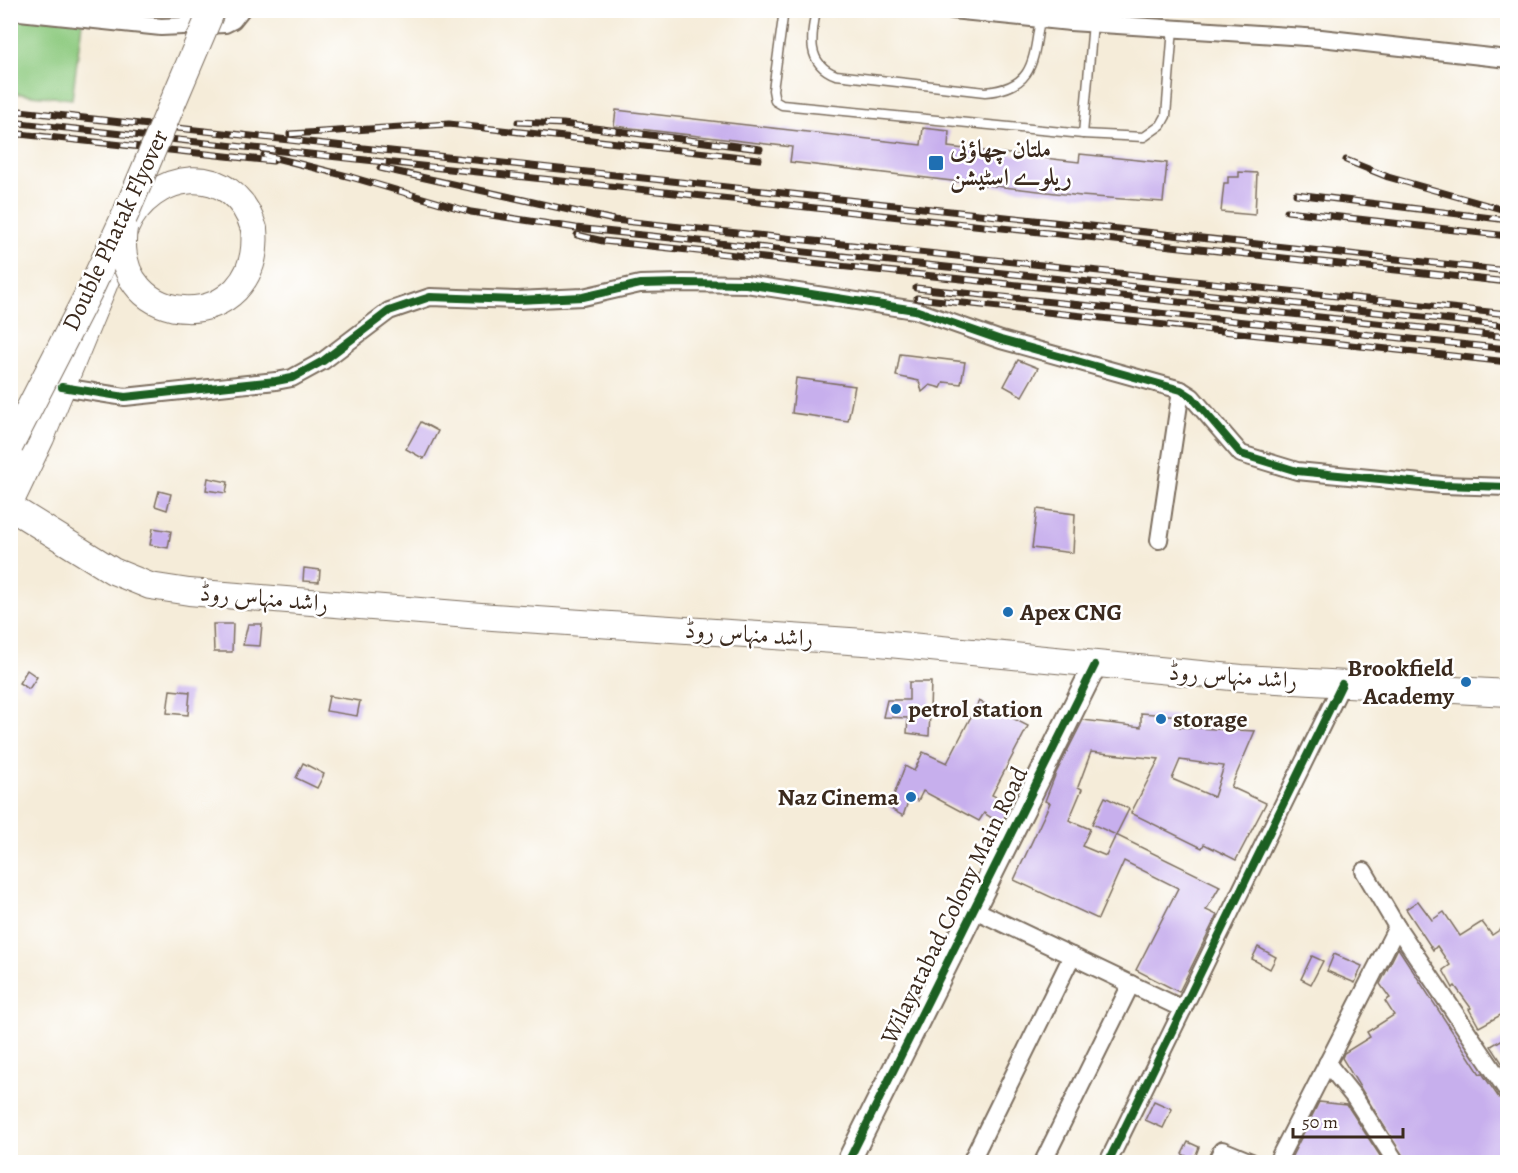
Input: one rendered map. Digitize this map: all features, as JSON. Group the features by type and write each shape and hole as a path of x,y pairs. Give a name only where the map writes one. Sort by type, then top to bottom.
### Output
{"main road":[{"name":"Double Phatak Flyover","path":"10,411 110,212 194,10"},
{"name":"Double Phatak Flyover","path":"10,446 92,286 126,213 212,10"},
{"path":"10,505 62,387 126,226 135,210 148,198 178,181 205,180 227,190 240,200 254,229 254,255 247,274 238,286 211,305 181,309 165,305 146,295 128,272 121,252 126,213"},
{"name":"راشد منہاس روڈ","path":"10,505 112,571 150,586 189,592 492,617 879,643 1095,665 1342,684 1508,693"}],"street":[{"path":"10,12 160,27 225,24 233,20 241,10"},
{"path":"952,10 1040,19 1071,16 1093,23 1321,38 1508,59"},
{"path":"62,387 125,396 292,378 323,361 389,311 430,297 517,300 572,298 640,284 746,284 915,310 1001,340 1181,390 1192,397 1241,454 1287,468 1347,477 1508,487"},
{"path":"1159,540 1181,390"},
{"name":"Wilayatabad Colony Main Road","path":"848,1162 1095,665"},
{"path":"1108,1162 1342,684"},
{"path":"1364,871 1397,927 1508,1092"},
{"path":"975,910 1183,1009"},
{"path":"1276,1162 1397,927"},
{"path":"971,1162 1072,956"},
{"path":"1043,1162 1131,984"},
{"path":"1327,1063 1354,1097 1396,1162"},
{"path":"1216,1162 1222,1150 1251,1162"}],"lane":[{"path":"784,10 773,90 775,100 782,105 1083,134 1144,137 1161,125 1168,106 1173,28"},
{"path":"816,10 813,53 817,64 825,71 836,75 985,92 1003,91 1027,75 1032,65 1040,19"},
{"path":"1083,134 1093,23"}],"green space":[{"path":"11,11 83,15 72,99 11,93"}],"building":[{"path":"616,110 921,145 923,128 949,131 948,147 1079,162 1080,154 1167,163 1163,202 1081,196 790,162 792,147 614,126"},
{"path":"1239,172 1257,173 1255,215 1221,212 1224,183 1228,183 1228,177 1239,177"},
{"path":"900,354 965,362 961,384 944,382 941,388 930,385 922,392 919,381 896,376"},
{"path":"1018,360 1038,368 1022,396 1004,386"},
{"path":"796,378 855,386 848,421 792,413"},
{"path":"421,422 438,431 424,459 406,449"},
{"path":"208,478 228,482 226,493 206,490"},
{"path":"159,491 171,494 167,510 155,506"},
{"path":"1037,509 1075,514 1073,553 1032,548"},
{"path":"153,528 171,531 168,548 150,545"},
{"path":"304,568 320,570 319,582 303,581"},
{"path":"213,624 233,624 232,652 214,652"},
{"path":"248,624 262,624 260,646 243,645"},
{"path":"27,670 37,677 29,689 19,683"},
{"path":"909,682 931,682 929,736 907,733 908,718 883,717 887,700 909,700"},
{"path":"170,690 190,692 188,715 167,713"},
{"path":"329,696 360,701 357,716 326,711"},
{"path":"979,701 1028,726 992,795 1011,804 1001,824 984,813 979,821 923,791 918,801 910,796 903,816 889,808 905,766 914,771 923,752 947,763"},
{"path":"1141,713 1181,716 1179,727 1255,731 1231,787 1266,803 1236,860 1204,844 1202,848 1131,813 1159,759 1091,752 1078,787 1082,789 1069,820 1090,829 1082,846 1106,856 1116,835 1220,886 1206,910 1217,915 1179,992 1136,970 1178,888 1124,861 1098,919 1014,880 1050,803 1045,801 1056,773 1083,720 1141,727","holes":["1180,760 1224,766 1214,797 1172,779"]},
{"path":"303,763 324,774 317,788 296,778"},
{"path":"1105,797 1129,809 1116,835 1092,824"},
{"path":"1418,901 1432,920 1444,912 1460,936 1482,922 1492,935 1501,929 1508,939 1508,1011 1479,1027 1469,1009 1471,1008 1455,986 1453,988 1443,970 1450,965 1437,946 1433,950 1406,909"},
{"path":"1258,947 1276,957 1270,969 1252,959"},
{"path":"1398,948 1480,1074 1482,1073 1499,1098 1508,1102 1508,1151 1496,1162 1406,1162 1342,1058 1344,1053 1370,1037 1367,1032 1394,1015 1385,1001 1390,998 1380,984"},
{"path":"1334,954 1362,966 1355,983 1327,971"},
{"path":"1312,956 1323,961 1311,984 1301,979"},
{"path":"1508,1036 1508,1072 1491,1046"},
{"path":"1154,1101 1172,1109 1163,1128 1145,1120"},
{"path":"1319,1102 1347,1105 1384,1162 1289,1162"},
{"path":"1188,1142 1199,1147 1194,1160 1182,1154"}],"railway":[{"path":"10,110 1508,271"},
{"path":"10,122 1508,282"},
{"path":"518,122 563,124 760,149"},
{"path":"290,134 449,124 759,159"},
{"path":"10,133 273,161"},
{"path":"264,155 351,177 471,212 576,228 1508,326"},
{"path":"1346,160 1388,177 1508,211"},
{"path":"380,168 614,220 1508,314"},
{"path":"1296,194 1508,220"},
{"path":"1287,211 1508,236"},
{"path":"577,235 603,241 1508,337"},
{"path":"916,288 1508,349"},
{"path":"917,298 1508,362"}],"cycle path":[{"path":"62,387 125,397 292,378 323,361 389,311 430,297 517,300 583,297 640,284 746,284 915,310 1001,340 1181,390 1192,397 1241,454 1297,471 1442,485 1508,487"},
{"path":"848,1162 1095,665"},
{"path":"1108,1162 1342,684"}],"place":[{"name":"ملتان چھاؤنی ریلوے اسٹیشن","path":"936,163"},
{"name":"Apex CNG","path":"1008,612"},
{"name":"Brookfield Academy","path":"1466,682"},
{"name":"petrol station","path":"896,709"},
{"name":"storage","path":"1161,719"},
{"name":"Naz Cinema","path":"911,797"}]}
